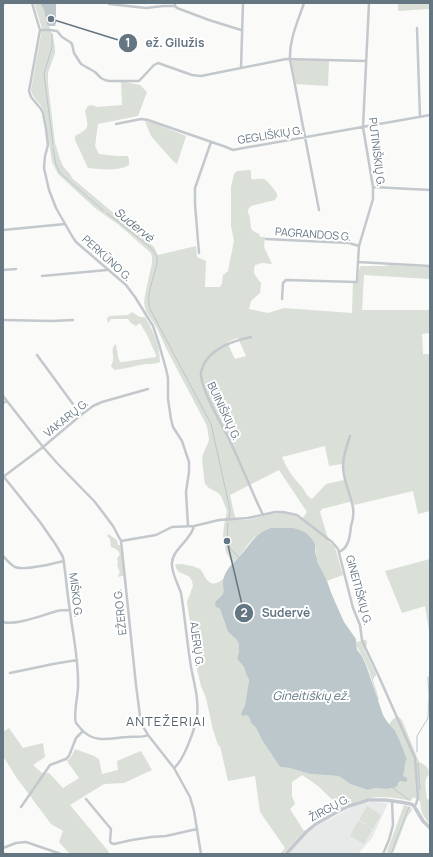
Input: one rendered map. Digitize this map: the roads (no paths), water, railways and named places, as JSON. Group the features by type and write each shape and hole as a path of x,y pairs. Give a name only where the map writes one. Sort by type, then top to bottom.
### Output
{"street":[{"name":"PERKŪNO G.","path":"32,3 40,30 29,91 31,97 43,113 48,144 44,172 49,190 56,208 76,242 126,285 152,326 159,344 168,378 168,399 171,420 182,441 188,462 189,472 186,492 188,526"},
{"path":"241,68 243,3"},
{"path":"304,3 289,52 319,210"},
{"name":"PUTINIŠKIŲ G.","path":"282,299 283,283 286,280 357,281 359,246 373,204 374,187 363,127 369,3"},
{"path":"109,4 146,8 175,4 177,8 184,11 241,30"},
{"path":"417,28 420,117"},
{"path":"40,30 56,31 72,44 74,53 81,64 105,80 114,81 139,81 156,64 161,64 196,76 201,76 284,59 366,61"},
{"name":"GEGLIŠKIŲ G.","path":"116,124 141,119 148,120 230,149 238,150 430,115"},
{"path":"200,253 195,204 195,188 211,142"},
{"path":"374,187 430,190"},
{"path":"3,230 65,224"},
{"name":"PAGRANDOS G.","path":"266,239 350,244 359,246"},
{"path":"358,262 430,266"},
{"path":"3,270 16,269"},
{"path":"42,276 107,270"},
{"path":"3,320 74,320"},
{"name":"BUINIŠKIŲ G.","path":"251,337 230,343 212,354 203,365 201,379 262,515"},
{"path":"37,355 81,415"},
{"name":"VAKARŲ G.","path":"3,477 43,447 93,406 148,389"},
{"name":"EŽERO G.","path":"3,396 57,464 95,502 113,526 121,541 142,722 148,735 174,768 190,797 201,854"},
{"path":"3,403 7,401"},
{"path":"339,552 342,551 349,539 353,515 352,504 345,483 343,466 350,436"},
{"name":"MIŠKO G.","path":"3,477 40,522 61,553 64,561 77,660 78,696 75,719 78,726 83,731"},
{"name":"GINEITIŠKIŲ G.","path":"121,541 156,535 172,527 194,526 219,520 248,518 283,512 297,515 332,542 339,552 353,608 360,625 362,640 415,758 418,798 414,806"},
{"name":"AJERŲ G.","path":"174,768 186,750 197,717 197,698 181,593 174,575 172,561 173,555 185,542 194,526"},
{"path":"3,556 16,567 22,568 64,561"},
{"path":"3,622 18,622 59,611 70,610"},
{"path":"10,673 77,660"},
{"path":"21,807 50,766 66,759 69,756 76,738 83,731 93,738 103,740 128,736 143,737 148,735"},
{"path":"86,798 111,829 110,841 113,844 151,837 166,836 197,829"},
{"name":"ŽIRGŲ G.","path":"286,854 306,832 337,812 359,802 368,800 392,801 414,806"},
{"path":"383,854 393,825 392,801"},
{"path":"414,806 423,821 430,828"},
{"path":"3,848 23,842 61,854"}],"water":[{"path":"40,3 57,3 55,26 47,25 44,10"},
{"name":"Gineitiškių ež.","path":"271,528 293,528 300,530 306,533 315,544 315,552 318,563 344,622 356,639 357,650 362,656 366,665 383,715 395,731 407,759 403,776 407,778 407,781 400,781 397,786 393,788 375,788 368,790 350,784 338,776 310,774 290,768 280,767 256,728 251,723 249,717 241,714 245,705 249,680 244,667 237,658 239,644 228,632 220,609 215,605 216,601 224,592 223,581 228,568 260,533"}],"waterway":[{"name":"Sudervė","path":"52,34 52,47 44,74 53,145"},
{"name":"Sudervė","path":"53,148 56,165 60,173 104,211"},
{"name":"Sudervė","path":"107,213 150,247 155,254 157,264 149,295 150,309 211,424 229,505 229,518"},
{"name":"Sudervė","path":"228,523 228,542 230,548 239,558"},
{"path":"417,752 417,736 428,718 428,678 430,675"},
{"path":"418,763 420,790"},
{"name":"Sudervė","path":"393,788 409,800"},
{"name":"Sudervė","path":"391,854 409,807"}],"place":[{"name":"ež. Gilužis","path":"51,19"},
{"name":"Sudervė","path":"227,541"}],"district":[{"name":"ANTEŽERIAI","path":"166,721"}]}
